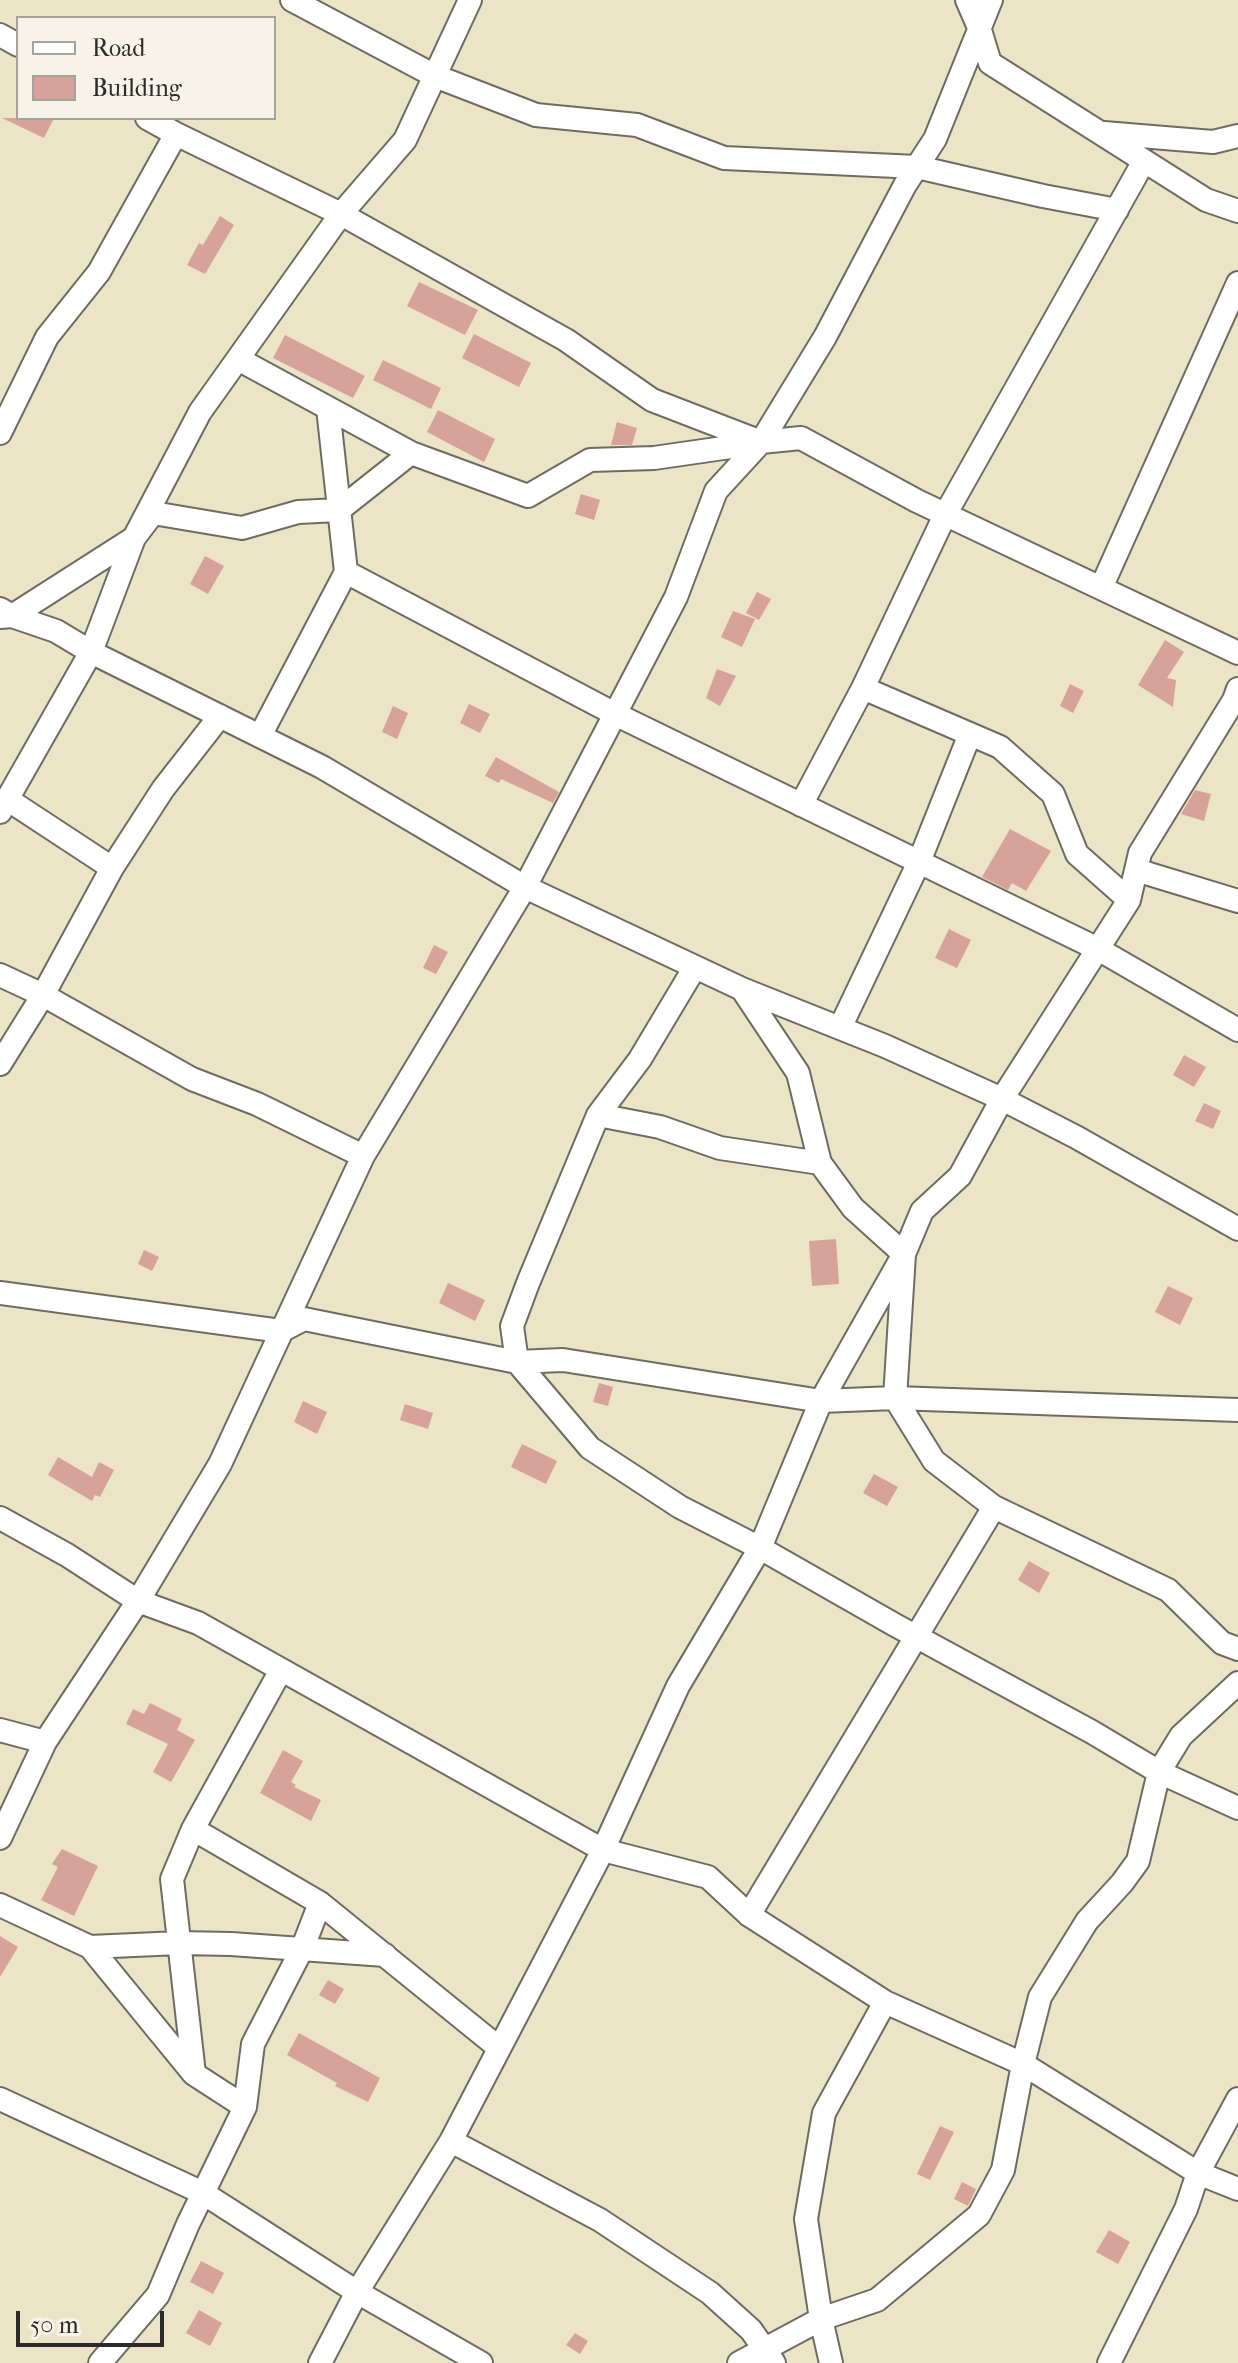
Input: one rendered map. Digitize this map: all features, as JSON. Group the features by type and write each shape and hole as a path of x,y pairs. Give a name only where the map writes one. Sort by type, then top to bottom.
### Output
{"street":[{"path":"292,0 435,76 536,115 637,125 724,158 917,167 1117,210"},
{"path":"112,868 4,806 91,652 134,538 200,412 341,214 405,140 470,0"},
{"path":"967,0 990,63 1206,200 1238,211"},
{"path":"0,1838 45,1742 138,1601 220,1464 363,1156 525,887 676,597 716,491 761,442 825,337 905,185 935,139 991,0"},
{"path":"151,120 341,214 566,340 652,400 761,442"},
{"path":"1101,133 1213,142 1238,136"},
{"path":"0,433 47,337 99,272 176,134"},
{"path":"801,805 863,688 945,515 1144,161"},
{"path":"1101,588 1238,283"},
{"path":"238,359 411,453 528,496 590,460 654,458 801,438 945,515 1238,653"},
{"path":"260,736 346,572 328,408"},
{"path":"4,614 134,538 153,513 242,528 298,512 339,510 411,453"},
{"path":"346,572 615,714 1098,949 1238,1030"},
{"path":"4,614 56,631 91,652 322,767 525,887 742,989 1002,1099 1076,1137 1238,1229"},
{"path":"863,688 1000,747 1053,794 1077,854 1129,900"},
{"path":"320,2363 357,2292 451,2141 603,1850 678,1686 760,1548 821,1401 904,1254 922,1211 960,1176 1002,1099 1129,900 1140,853 1238,689"},
{"path":"0,1064 43,995 112,868 163,789 220,716"},
{"path":"840,1028 919,862 970,734"},
{"path":"1136,870 1238,901"},
{"path":"695,967 640,1059 598,1115 512,1326 517,1362 590,1448 680,1507 760,1548 1159,1772 1238,1808"},
{"path":"0,975 43,995 192,1079 257,1104 363,1156"},
{"path":"742,989 798,1073 820,1163 853,1208 904,1254"},
{"path":"598,1115 660,1127 720,1148 820,1163"},
{"path":"904,1254 895,1398 934,1461 994,1507 1168,1590 1222,1643 1238,1649"},
{"path":"0,1293 281,1331 304,1319 517,1362 563,1360 821,1401 895,1398 1237,1408"},
{"path":"749,1915 994,1507"},
{"path":"0,1518 67,1555 138,1601 198,1623 603,1850 708,1877 749,1915 885,2002 1023,2064 1198,2173 1238,2189"},
{"path":"194,2074 172,1879 193,1829 281,1670"},
{"path":"739,2363 769,2356 821,2319 877,2300 979,2215 1003,2170 1023,2064 1040,1997 1087,1921 1138,1861 1159,1772 1181,1736 1238,1683"},
{"path":"0,1730 45,1742"},
{"path":"193,1829 320,1903 499,2048"},
{"path":"100,2363 158,2295 245,2107 253,2044 303,1947 320,1903"},
{"path":"0,1905 90,1947 194,2074 245,2107"},
{"path":"90,1947 179,1943 303,1947 385,1955"},
{"path":"831,2363 806,2219 824,2113 885,2002"},
{"path":"0,2099 203,2193 357,2292 481,2363"},
{"path":"1109,2363 1186,2209 1198,2173 1238,2099"},
{"path":"451,2141 600,2220 710,2293 751,2330 769,2356"}],"building":[{"path":"2,118 53,120 44,138"},
{"path":"220,216 234,225 205,274 187,265"},
{"path":"419,282 478,310 465,335 407,306"},
{"path":"474,334 531,363 519,387 462,358"},
{"path":"285,335 365,376 353,398 273,358"},
{"path":"383,360 441,388 431,409 373,380"},
{"path":"438,410 495,439 484,462 427,432"},
{"path":"617,422 637,428 632,445 611,445"},
{"path":"581,494 600,500 594,520 575,514"},
{"path":"205,556 224,566 208,594 190,584"},
{"path":"757,592 771,599 759,620 746,613"},
{"path":"733,611 755,619 742,647 721,637"},
{"path":"1165,640 1184,652 1167,678 1176,680 1173,707 1138,685"},
{"path":"717,669 736,676 720,706 706,698"},
{"path":"1070,684 1084,691 1073,713 1060,706"},
{"path":"469,704 490,714 480,733 460,723"},
{"path":"393,706 408,713 397,739 382,732"},
{"path":"496,757 559,792 553,803 501,779 499,783 485,776"},
{"path":"1195,790 1211,794 1204,821 1181,814"},
{"path":"1010,829 1051,851 1026,891 1012,883 1008,890 982,877"},
{"path":"949,929 971,940 957,968 935,958"},
{"path":"434,945 448,952 436,974 423,968"},
{"path":"1184,1055 1206,1067 1194,1087 1173,1075"},
{"path":"1204,1103 1221,1111 1213,1129 1195,1121"},
{"path":"836,1239 839,1284 812,1286 809,1241"},
{"path":"144,1250 159,1257 152,1271 138,1264"},
{"path":"448,1283 485,1300 475,1321 439,1303"},
{"path":"1168,1286 1193,1298 1180,1325 1155,1312"},
{"path":"599,1383 613,1387 608,1406 593,1402"},
{"path":"303,1401 327,1412 317,1434 294,1422"},
{"path":"405,1404 433,1413 428,1429 400,1420"},
{"path":"522,1444 557,1461 546,1484 511,1467"},
{"path":"58,1457 92,1477 99,1462 114,1470 100,1497 95,1495 92,1501 48,1475"},
{"path":"874,1474 898,1487 887,1506 863,1493"},
{"path":"1029,1561 1050,1573 1039,1593 1018,1580"},
{"path":"150,1703 182,1719 177,1730 195,1740 171,1782 153,1772 168,1744 126,1724 133,1709 144,1714"},
{"path":"283,1750 303,1761 291,1782 296,1785 294,1787 321,1800 311,1821 260,1793"},
{"path":"62,1849 98,1866 74,1916 41,1900 58,1867 52,1864"},
{"path":"0,1936 18,1947 0,1977"},
{"path":"328,1980 344,1989 335,2004 319,1995"},
{"path":"299,2033 380,2078 368,2102 335,2086 337,2083 287,2055"},
{"path":"940,2126 954,2132 930,2180 917,2174"},
{"path":"962,2182 976,2189 968,2206 954,2199"},
{"path":"1109,2230 1130,2242 1118,2264 1096,2252"},
{"path":"201,2261 224,2273 213,2294 190,2282"},
{"path":"199,2310 222,2323 210,2346 186,2333"},
{"path":"575,2333 588,2341 580,2354 566,2345"}]}
